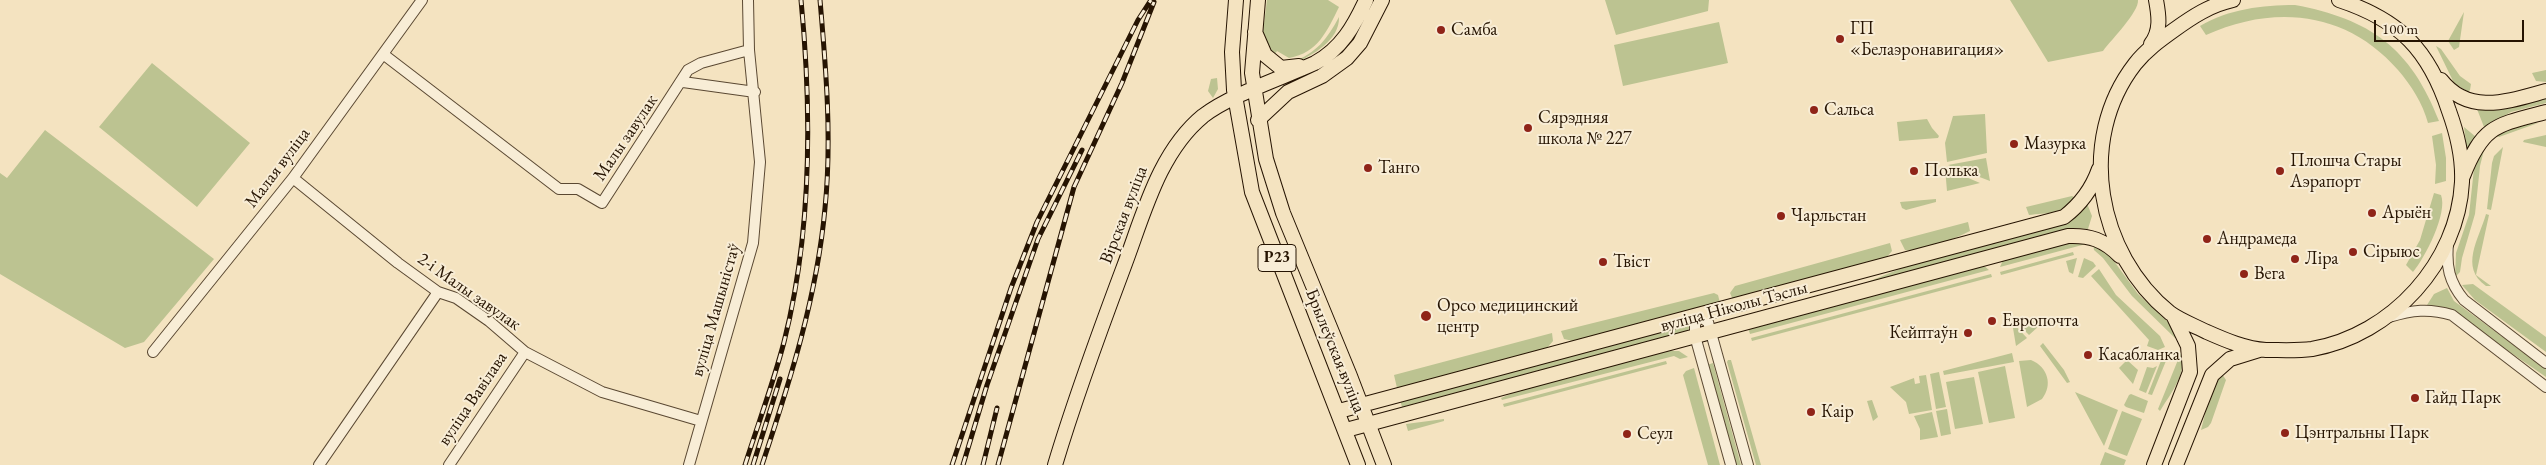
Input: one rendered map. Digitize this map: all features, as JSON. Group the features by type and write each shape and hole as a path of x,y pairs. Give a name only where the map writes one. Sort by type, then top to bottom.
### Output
{"main road":[{"name":"Р23","path":"1235,98 1232,52 1236,0"},
{"name":"Р23","path":"1254,90 1252,73 1254,30 1258,0"},
{"path":"1235,98 1324,59 1348,35 1366,0"},
{"path":"1258,120 1288,92 1327,74 1348,58 1360,43 1382,0"},
{"path":"2156,0 2159,21 2157,36 2128,74 2117,93 2102,142 2100,166 2108,216 2125,262 2148,293 2172,314 2227,340 2261,350"},
{"path":"2147,50 2205,9 2233,0"},
{"path":"2339,0 2372,13 2401,32 2426,59 2450,91 2470,101 2486,105 2546,91"},
{"path":"1254,30 1265,55 1281,68 1302,66 1324,59"},
{"path":"2437,75 2454,123 2462,180"},
{"name":"Брылеўская вуліца","path":"1254,90 1266,159 1283,213 1354,385 1367,402 1368,423 1384,465"},
{"name":"Брылеўская вуліца","path":"1235,98 1247,172 1255,200 1358,465"},
{"name":"Вірская вуліца","path":"1055,465 1091,354 1163,168 1172,151 1195,124 1216,108 1235,98"},
{"path":"2176,465 2212,375 2230,359 2261,350 2294,350 2327,345 2353,336 2383,319 2419,285 2448,244 2457,217 2462,180 2477,144 2492,130 2504,123 2546,112"},
{"name":"вуліца Ніколы Тэслы","path":"1339,412 1367,402 1699,316 2064,217 2085,198 2100,166"},
{"name":"вуліца Ніколы Тэслы","path":"1346,430 1392,416 2068,236 2091,236 2100,240 2110,246 2125,262"},
{"path":"2154,465 2190,372 2191,357 2186,338 2172,314"},
{"path":"1373,437 1392,416"}],"street":[{"name":"Малая вуліца","path":"154,352 293,178 422,0"},
{"name":"вуліца Машыністаў","path":"689,465 753,243 760,162 750,50 748,0"},
{"name":"Малы завулак","path":"383,54 559,189 578,189 602,203 683,82 688,70 701,63 750,50"},
{"path":"683,82 755,92"},
{"name":"2-і Малы завулак","path":"293,178 438,292 456,298 525,352 602,392 701,420"},
{"path":"2448,244 2446,262 2448,273 2464,300 2546,362"},
{"path":"319,465 438,292"},
{"path":"2383,319 2420,310 2436,310 2452,315 2546,387"},
{"path":"1731,465 1695,336 1695,324 1699,316 1708,322 1748,465"},
{"name":"вуліца Вавілава","path":"449,465 525,352"}],"green space":[{"path":"1267,0 1328,0 1339,7 1326,32 1314,46 1299,55 1289,58 1277,51 1273,57 1262,40"},
{"path":"1605,0 1709,0 1708,11 1616,35"},
{"path":"2010,0 2138,0 2130,18 2103,51 2048,62"},
{"path":"2295,5 2322,11 2345,19 2385,41 2401,56 2415,74 2428,96 2439,121 2428,123 2416,95 2398,70 2378,50 2356,35 2333,25 2308,19 2283,17 2258,19 2232,25 2206,35 2200,26 2211,20 2246,9"},
{"path":"2464,12 2459,47 2454,50 2448,41"},
{"path":"1339,17 1335,33 1324,46 1301,60 1292,62 1315,50 1330,32"},
{"path":"1719,22 1728,63 1623,86 1614,45"},
{"path":"2436,46 2441,49 2460,76 2471,84 2468,92 2454,83"},
{"path":"152,63 250,143 197,207 99,127"},
{"path":"2546,70 2546,82 2536,81 2532,73"},
{"path":"1217,78 1218,89 1213,98 1208,91 1211,79"},
{"path":"2546,96 2546,103 2511,112 2484,127 2477,109 2503,109"},
{"path":"1985,114 1987,153 1947,162 1945,143 1953,116"},
{"path":"1927,119 1939,136 1938,138 1899,141 1897,122"},
{"path":"2538,123 2499,137 2494,135 2506,126"},
{"path":"2464,127 2476,137 2467,152"},
{"path":"45,130 214,259 144,342 125,348 0,274 0,173 7,178"},
{"path":"2442,133 2446,158 2446,181 2435,184 2436,165 2432,136"},
{"path":"2546,135 2546,147 2523,142 2524,140"},
{"path":"2485,146 2480,166 2475,214 2462,258 2460,272 2455,277 2456,253 2469,215 2475,159"},
{"path":"2503,147 2491,210 2487,209 2492,163 2494,156"},
{"path":"1986,158 1990,181 1948,165"},
{"path":"1945,168 1980,183 1947,191"},
{"path":"2434,193 2441,195 2441,213 2429,246 2413,272 2406,265 2420,240"},
{"path":"2072,196 2077,199 2067,208 2055,212 2029,215 2026,207"},
{"path":"1936,199 1936,202 1906,210 1902,208 1900,202"},
{"path":"2086,201 2092,216 2088,229 2074,228 1865,285 1865,283 1907,266 2067,219"},
{"path":"2486,214 2489,215 2476,275 2472,261 2473,252"},
{"path":"1968,222 1970,231 1929,248 1912,251 1905,250 1900,240"},
{"path":"2077,240 2086,244 2000,267 2003,260"},
{"path":"1890,243 1892,251 1886,258 1733,300 1730,293 1735,286"},
{"path":"2093,244 2111,257 2138,294 2167,321 2179,337 2175,338 2132,296 2103,258 2094,250"},
{"path":"2073,252 2074,255 2001,275 2000,272"},
{"path":"2077,258 2073,274 2069,272 2066,261"},
{"path":"2084,258 2093,262 2096,266 2083,278 2078,277"},
{"path":"1983,265 1989,270 1750,334 1748,328"},
{"path":"2099,269 2116,295 2160,336 2165,347 2158,350 2147,346 2149,340 2091,276"},
{"path":"1991,274 1992,277 1752,341 1751,338"},
{"path":"2476,275 2491,286 2486,286"},
{"path":"2473,284 2546,337 2546,352 2475,300 2462,285"},
{"path":"2447,288 2454,301 2546,369 2546,377 2449,310 2427,305 2434,294"},
{"path":"1714,293 1718,295 1720,303 1573,341 1564,339 1561,331"},
{"path":"2032,317 2039,326 2029,335 2021,327"},
{"path":"2012,322 2027,338 2016,346"},
{"path":"1687,324 1690,327 1687,331 1402,407 1400,400"},
{"path":"1552,333 1553,341 1547,348 1397,388 1394,375"},
{"path":"2043,343 2064,370 2070,382 2067,383 2040,346"},
{"path":"2182,350 2183,358 2180,374 2174,389 2160,411 2158,409"},
{"path":"1670,351 1679,351 1688,357 1680,359 1674,356 1502,400 1501,398 1529,386"},
{"path":"2012,353 2014,362 1944,375 1943,371"},
{"path":"2164,353 2168,356 2152,395 2148,394"},
{"path":"1728,360 1731,360 1761,465 1756,465"},
{"path":"2031,360 2037,363 2045,372 2048,382 2042,399 2027,407 2019,361"},
{"path":"2127,360 2138,370 2133,384 2119,368"},
{"path":"1666,361 1667,364 1504,407 1503,404"},
{"path":"1713,363 1741,465 1733,465 1707,365"},
{"path":"2005,366 2015,418 1989,423 1978,372"},
{"path":"2157,366 2146,393 2139,390 2147,367 2153,368"},
{"path":"1694,368 1720,465 1708,465 1683,375 1686,371"},
{"path":"1939,372 1946,407 1936,409 1930,374"},
{"path":"2222,374 2226,380 2211,423 2208,427 2201,430 2213,382"},
{"path":"1926,375 1932,410 1909,414 1906,402 1890,387 1914,378 1915,384 1920,383 1919,376"},
{"path":"1974,377 1983,424 1955,429 1946,382"},
{"path":"2075,392 2118,410 2104,446"},
{"path":"2131,394 2148,401 2144,413 2124,405"},
{"path":"1872,400 1878,417 1873,421 1867,401"},
{"path":"1947,409 1951,434 1941,436 1936,411"},
{"path":"2122,411 2142,419 2127,456 2108,449"},
{"path":"1932,412 1938,437 1920,440 1920,429 1914,416"},
{"path":"1444,419 1444,421 1408,431 1406,424"},
{"path":"2105,452 2126,460 2124,465 2100,465"}],"railway":[{"path":"745,465 784,342 800,258 805,215 808,129 805,43 801,0"},
{"path":"762,465 783,402 801,338 816,274 821,241 827,182 828,130 820,0"},
{"path":"952,465 1011,288 1037,222 1138,20 1151,0"},
{"path":"998,465 1074,187 1122,83 1154,2"},
{"path":"963,465 987,385 1038,239 1082,150"},
{"path":"753,465 780,379"},
{"path":"983,465 997,408"}],"place":[{"name":"Самба","path":"1441,30"},
{"name":"ГП «Белаэронавигация»","path":"1840,39"},
{"name":"Сальса","path":"1814,110"},
{"name":"Сярэдняя школа № 227","path":"1528,128"},
{"name":"Мазурка","path":"2014,144"},
{"name":"Танго","path":"1368,168"},
{"name":"Полька","path":"1914,171"},
{"name":"Плошча Стары Аэрапорт","path":"2280,171"},
{"name":"Арыён","path":"2372,213"},
{"name":"Чарльстан","path":"1781,216"},
{"name":"Андрамеда","path":"2207,239"},
{"name":"Сірыюс","path":"2353,252"},
{"name":"Ліра","path":"2295,259"},
{"name":"Твіст","path":"1603,262"},
{"name":"Вега","path":"2244,274"},
{"name":"Орсо медицинский центр","path":"1426,316"},
{"name":"Европочта","path":"1992,321"},
{"name":"Кейптаўн","path":"1968,333"},
{"name":"Касабланка","path":"2088,355"},
{"name":"Гайд Парк","path":"2415,398"},
{"name":"Каір","path":"1811,412"},
{"name":"Цэнтральны Парк","path":"2285,433"},
{"name":"Сеул","path":"1627,434"}]}
